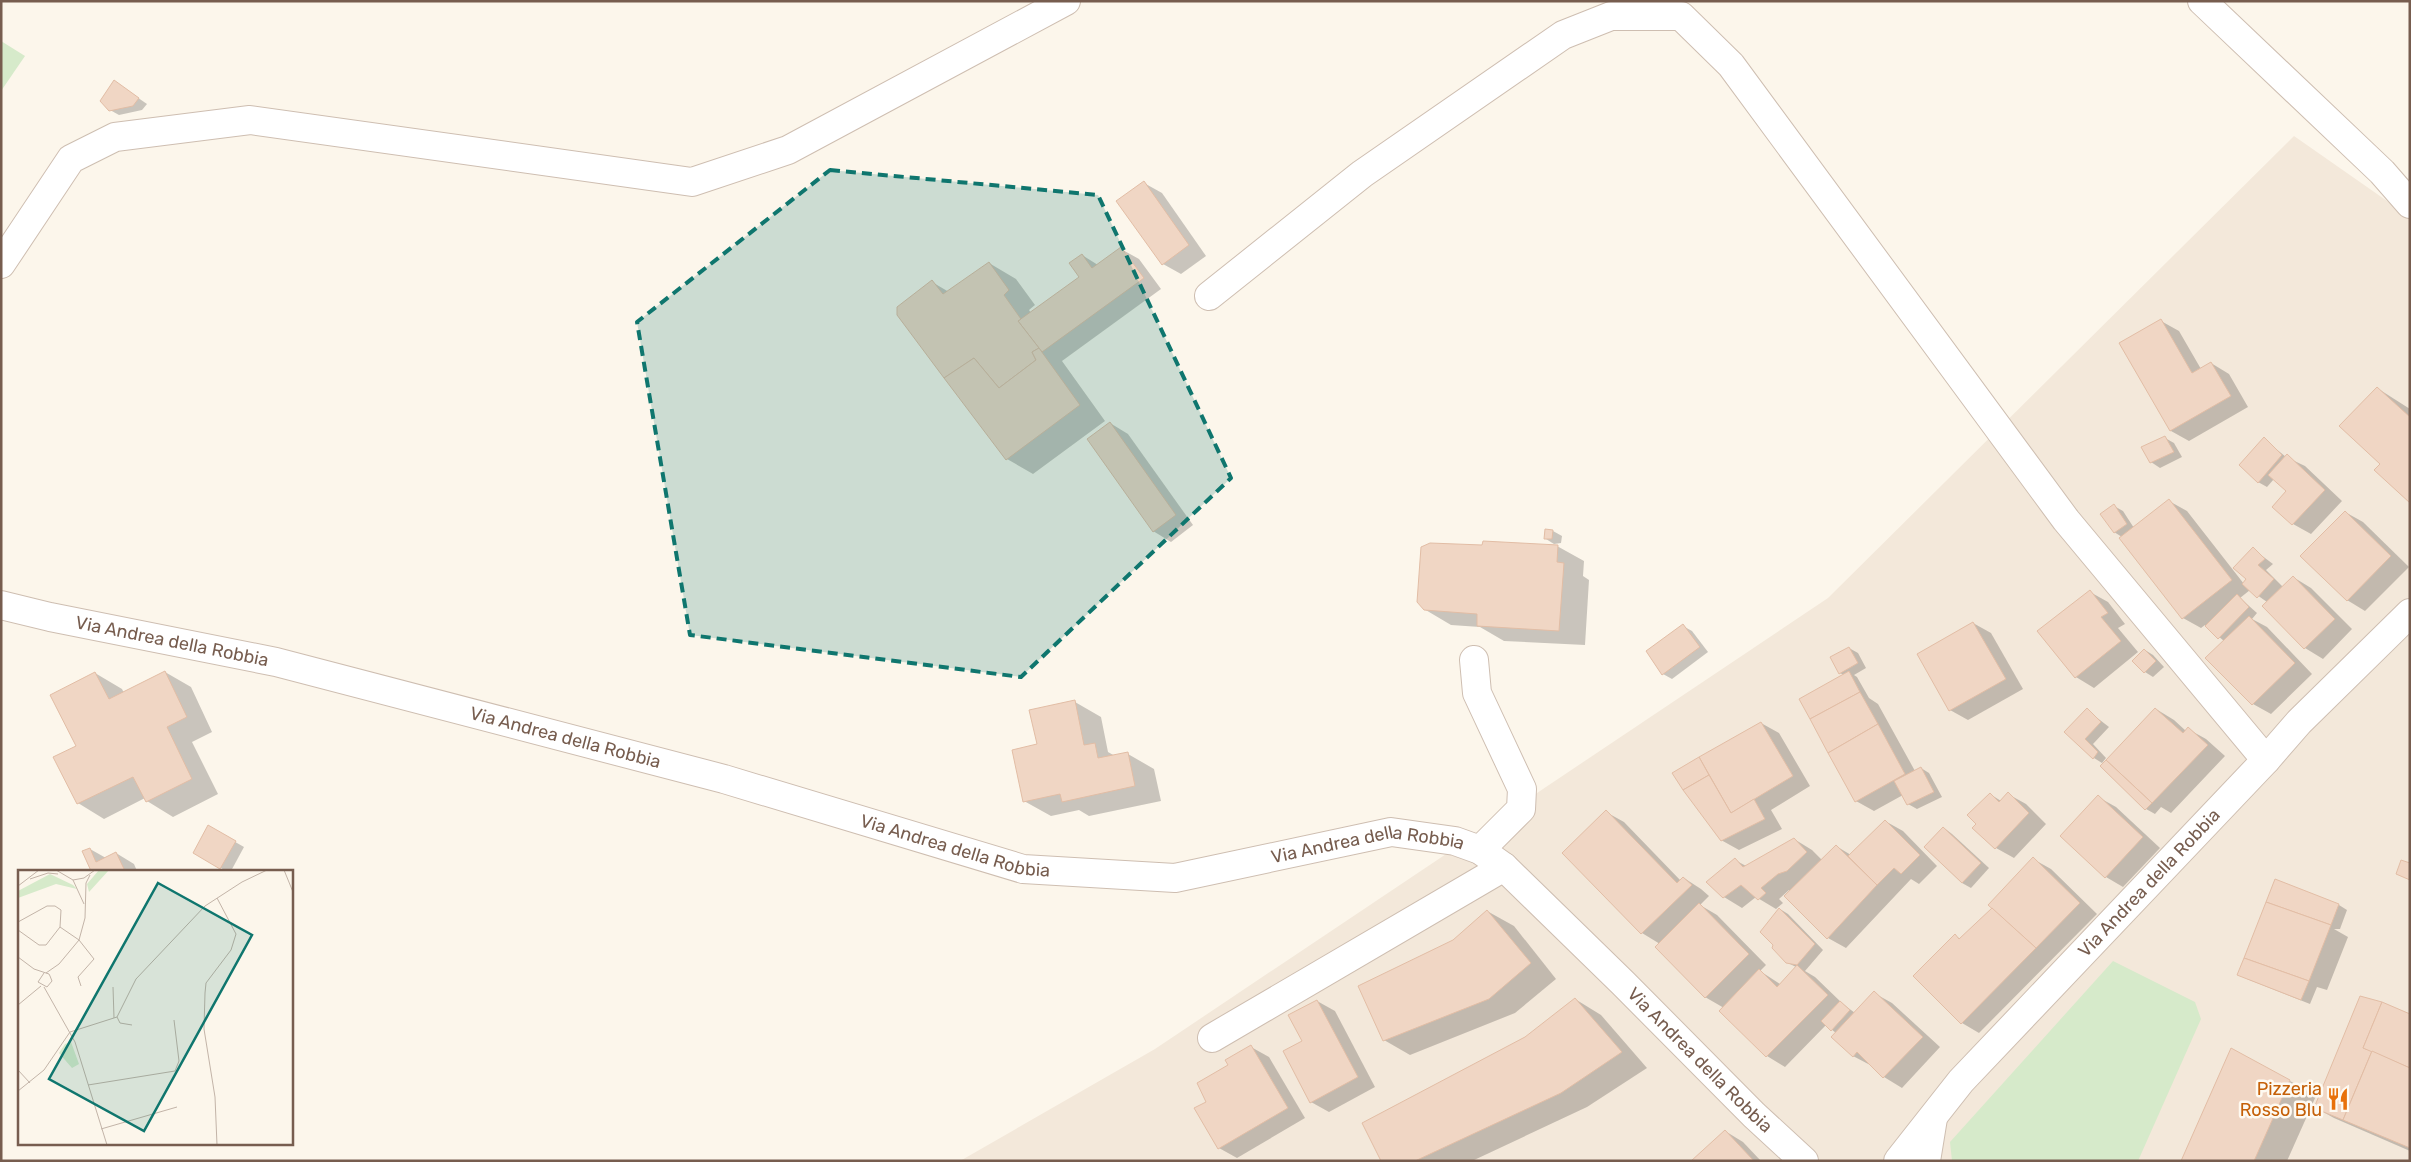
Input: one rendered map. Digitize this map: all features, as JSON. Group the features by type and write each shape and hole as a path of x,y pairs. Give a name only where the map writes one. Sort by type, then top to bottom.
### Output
{"street":[{"path":"1,264 71,159 115,137 250,120 692,182 788,150 1066,1"},
{"path":"2202,1 2382,172 2410,204"},
{"path":"1209,296 1362,174 1563,35 1611,16 1681,16 1731,65 2066,520 2266,760"},
{"name":"Via Andrea della Robbia","path":"1,605 50,617 276,662 724,778 1023,869 1175,878 1391,832 1455,841 1480,850 1504,867 1623,982 1754,1115 1804,1161"},
{"name":"Via Andrea della Robbia","path":"1898,1161 1968,1074 2266,760 2299,722 2410,613"},
{"path":"1474,660 1477,693 1522,789 1521,809 1480,850"},
{"path":"1212,1038 1504,867"},
{"path":"1926,1161 1933,1116"}],"highlighted area":[{"path":"830,170 1098,195 1231,478 1021,677 690,635 637,322"}],"shaded area":[{"path":"2294,136 2410,217 2410,1161 960,1161 1155,1049 1828,598"}],"green space":[{"path":"1,41 25,56 1,91"},
{"path":"2113,961 2195,1002 2201,1019 2138,1161 1952,1161 1950,1142"}],"building":[{"path":"114,80 139,98 133,106 109,111 100,101"},
{"path":"1144,181 1189,245 1162,265 1116,201"},
{"path":"1121,247 1144,278 1042,352 1018,321 1079,277 1069,263 1082,254 1092,268"},
{"path":"989,262 1009,290 1004,295 1021,319 1018,321 1039,348 1032,352 1036,360 999,388 974,358 944,378 897,315 897,307 932,280 943,294"},
{"path":"2161,319 2192,373 2211,362 2231,396 2170,431 2119,343"},
{"path":"1039,348 1080,405 1006,460 944,378 974,358 999,388 1036,360 1032,352"},
{"path":"2377,387 2410,417 2410,503 2374,470 2380,464 2339,426"},
{"path":"1110,422 1176,515 1153,532 1087,439"},
{"path":"2165,436 2174,452 2150,463 2141,447"},
{"path":"2264,437 2282,455 2258,483 2239,465"},
{"path":"2287,454 2325,490 2292,525 2272,507 2286,491 2268,475"},
{"path":"2169,499 2232,580 2182,619 2119,538"},
{"path":"2114,504 2127,524 2114,533 2100,514"},
{"path":"2345,511 2391,556 2347,601 2300,556"},
{"path":"1545,529 1553,530 1552,539 1544,539"},
{"path":"1483,541 1558,545 1557,562 1564,563 1559,631 1477,626 1477,614 1424,610 1417,602 1421,547 1430,543 1482,545"},
{"path":"2253,547 2265,559 2258,565 2274,579 2257,598 2242,584 2246,579 2233,568"},
{"path":"2293,576 2335,619 2304,649 2262,606"},
{"path":"2090,590 2108,613 2101,617 2121,641 2075,678 2037,631"},
{"path":"2237,594 2249,607 2218,639 2205,626"},
{"path":"2249,616 2295,663 2252,705 2205,658"},
{"path":"1973,622 2006,679 1949,711 1917,654"},
{"path":"1683,624 1700,647 1662,675 1646,651"},
{"path":"1849,647 1858,663 1839,674 1830,657"},
{"path":"2144,649 2156,661 2144,673 2132,661"},
{"path":"165,671 187,717 167,727 192,779 146,802 133,777 77,804 53,757 76,746 50,695 95,672 109,699"},
{"path":"1849,671 1860,692 1810,719 1799,699"},
{"path":"1860,692 1878,724 1828,753 1810,719"},
{"path":"1075,700 1084,745 1095,743 1098,758 1128,752 1135,786 1062,802 1060,794 1023,802 1012,750 1037,744 1029,710"},
{"path":"2087,708 2101,722 2085,739 2098,752 2093,759 2064,732"},
{"path":"2155,708 2183,733 2188,727 2208,745 2152,803 2106,760"},
{"path":"1761,722 1793,776 1731,813 1699,757"},
{"path":"1878,724 1905,774 1855,802 1828,753"},
{"path":"1699,757 1709,775 1683,790 1672,773"},
{"path":"2106,760 2152,803 2145,810 2100,766"},
{"path":"1921,767 1934,792 1907,805 1894,781"},
{"path":"1709,775 1731,813 1754,799 1765,819 1721,841 1683,790"},
{"path":"2008,792 2029,813 1995,849 1972,828 1976,824 1967,815 1990,793 1999,802"},
{"path":"2098,795 2143,837 2105,878 2060,836"},
{"path":"1606,810 1677,883 1683,877 1692,885 1641,934 1562,853"},
{"path":"1885,820 1920,855 1901,874 1894,868 1877,885 1848,856"},
{"path":"208,825 236,841 220,869 193,853"},
{"path":"1943,827 1981,863 1962,883 1924,847"},
{"path":"1794,838 1807,852 1787,871 1778,874 1761,888 1766,893 1758,900 1741,885 1723,898 1706,882 1735,858 1743,867"},
{"path":"1836,845 1877,885 1827,939 1784,896"},
{"path":"90,848 96,862 116,852 125,870 91,870 82,851"},
{"path":"2033,857 2080,903 2036,948 1988,905"},
{"path":"2401,860 2410,863 2410,880 2396,874"},
{"path":"2275,879 2339,904 2331,925 2266,902"},
{"path":"2266,902 2331,925 2309,981 2244,958"},
{"path":"1699,903 1749,954 1705,998 1655,947"},
{"path":"1779,908 1815,944 1797,965 1786,963 1772,948 1773,945 1760,932"},
{"path":"1992,908 2036,948 1961,1024 1913,976 1955,934 1959,939"},
{"path":"1487,910 1531,963 1489,999 1383,1041 1358,986 1453,940"},
{"path":"2244,958 2309,981 2301,1000 2237,975"},
{"path":"1797,965 1828,995 1766,1057 1719,1011 1759,969 1777,987"},
{"path":"1874,991 1923,1037 1883,1078 1857,1052 1853,1057 1831,1037"},
{"path":"2360,996 2382,1002 2363,1048 2372,1051 2343,1120 2314,1108"},
{"path":"1575,998 1622,1052 1561,1093 1415,1161 1381,1161 1362,1123 1525,1037"},
{"path":"1317,1000 1358,1077 1310,1103 1283,1051 1302,1041 1288,1015"},
{"path":"1840,1001 1850,1010 1831,1031 1821,1021"},
{"path":"2382,1002 2410,1014 2410,1068 2363,1048"},
{"path":"1251,1045 1288,1108 1218,1149 1194,1108 1206,1102 1197,1083 1228,1065 1225,1060"},
{"path":"2231,1048 2290,1080 2254,1161 2181,1161"},
{"path":"2372,1051 2410,1068 2410,1148 2343,1120"},
{"path":"1725,1130 1754,1161 1691,1161"}],"place":[{"name":"Pizzeria Rosso Blu","path":"2338,1099"}]}
